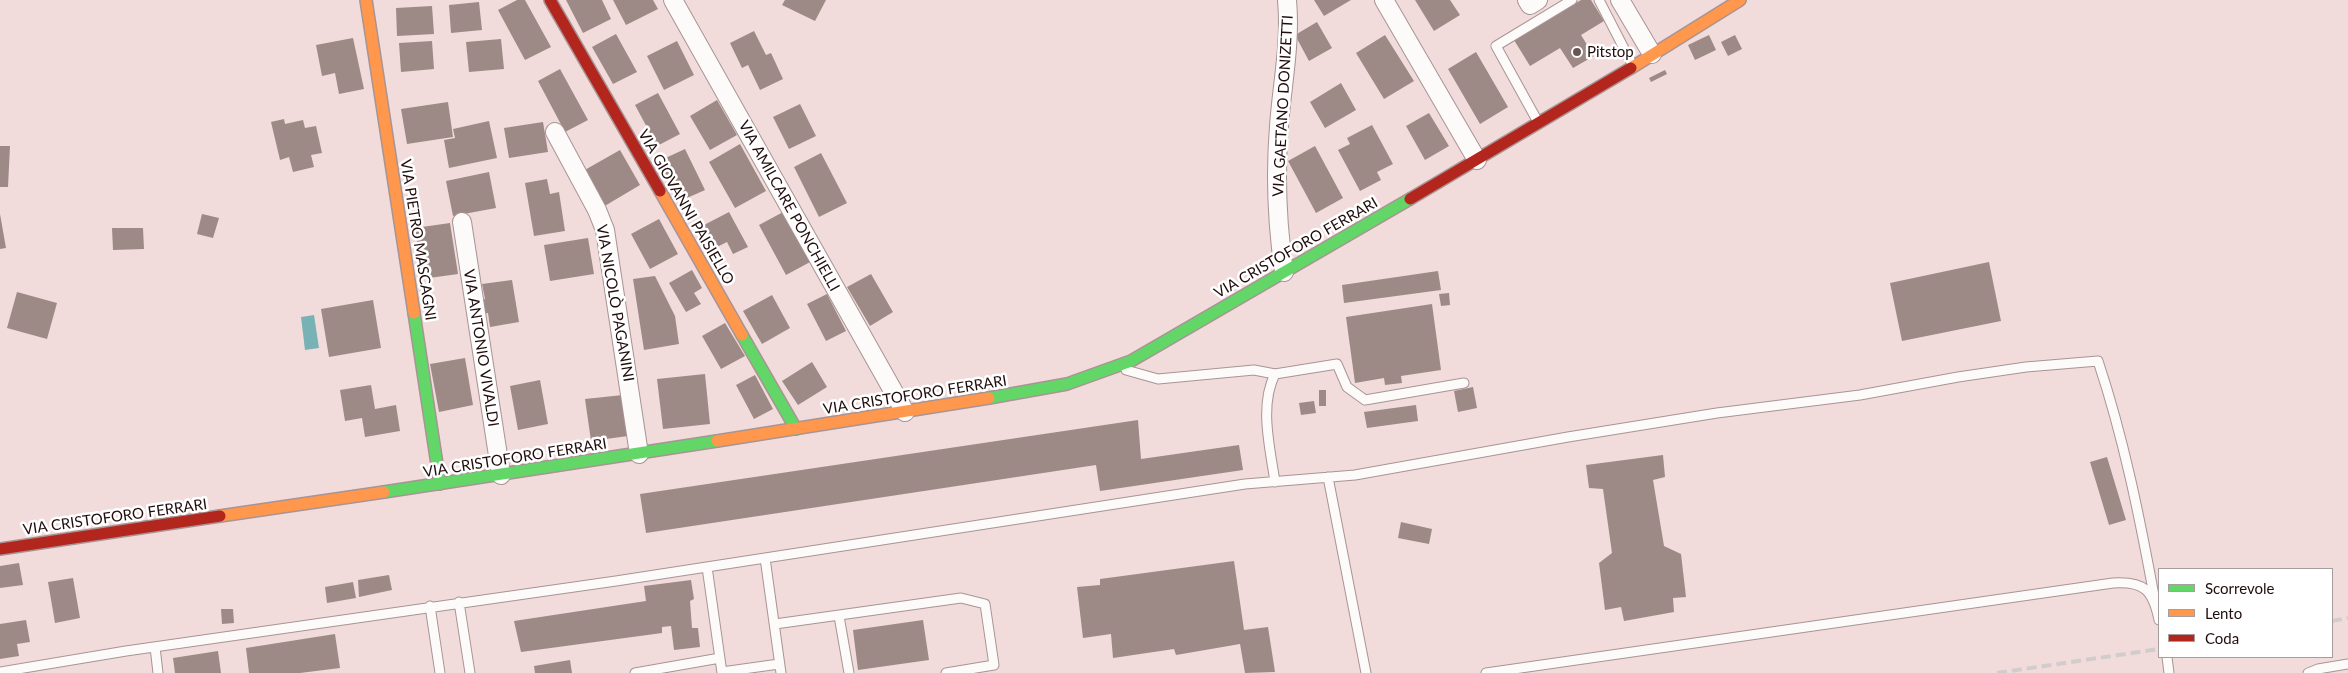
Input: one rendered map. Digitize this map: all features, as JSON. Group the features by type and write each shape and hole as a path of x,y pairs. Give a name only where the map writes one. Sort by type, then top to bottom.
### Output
{"main road":[{"name":"VIA PIETRO MASCAGNI","path":"366,0 440,484"},
{"name":"VIA GIOVANNI PAISIELLO","path":"550,0 796,430"},
{"name":"VIA CRISTOFORO FERRARI","path":"0,549 796,430 1053,388 1085,380 1118,368 1284,272 1634,67 1740,0"}],"street":[{"name":"VIA AMILCARE PONCHIELLI","path":"673,0 905,412"},
{"name":"VIA GAETANO DONIZETTI","path":"1284,272 1278,226 1277,174 1278,127 1288,42 1287,0"},
{"path":"1384,0 1477,160"},
{"path":"1527,0 1530,5 1538,0"},
{"path":"1620,0 1652,54"},
{"name":"VIA NICOLÒ PAGANINI","path":"555,132 597,210 605,230 639,454"},
{"name":"VIA ANTONIO VIVALDI","path":"462,222 501,475"}],"lane":[{"path":"1539,123 1496,46 1572,0"},
{"path":"1599,0 1634,67"},
{"path":"0,672 430,606 707,567 1226,487 1355,475 1717,413 1860,395 1958,376 2026,367 2098,361 2116,416 2130,474 2158,615"},
{"path":"1118,368 1158,379 1254,370 1274,374 1337,364 1347,387 1365,400 1464,382"},
{"path":"1274,374 1267,389 1267,431 1274,482"},
{"path":"1328,477 1366,673"},
{"path":"707,567 722,673 780,669 765,558"},
{"path":"1486,673 2107,584 2126,583 2140,586 2147,590 2155,601"},
{"path":"775,624 962,598 985,604 994,665 946,673"},
{"path":"459,602 470,673"},
{"path":"430,606 440,673"},
{"path":"839,616 849,673"},
{"path":"155,647 158,673"},
{"path":"635,673 720,658"},
{"path":"2308,673 2318,668 2348,664"}],"water":[{"path":"314,315 319,348 305,350 301,317"}],"building":[{"path":"517,0 525,0 551,47 525,60 498,10"},
{"path":"566,0 602,0 611,19 583,33"},
{"path":"613,0 653,0 658,9 626,25"},
{"path":"785,0 826,0 815,21 782,5"},
{"path":"1314,0 1351,0 1324,16"},
{"path":"1415,0 1450,0 1460,15 1434,31"},
{"path":"1581,0 1591,0 1604,21 1581,35 1594,56 1573,68 1560,48 1530,66 1514,40"},
{"path":"479,2 482,30 451,33 449,5"},
{"path":"432,6 434,34 397,36 396,8"},
{"path":"1317,22 1332,48 1309,61 1295,35"},
{"path":"754,31 766,55 771,53 783,79 760,90 748,65 742,68 730,43"},
{"path":"616,34 637,72 613,84 592,47"},
{"path":"1385,35 1414,81 1384,99 1356,53"},
{"path":"1709,35 1716,50 1695,60 1688,45"},
{"path":"1735,35 1742,49 1728,56 1721,42"},
{"path":"353,38 364,89 339,94 335,73 322,76 316,45"},
{"path":"501,39 504,69 469,72 466,42"},
{"path":"432,41 434,69 401,72 399,43"},
{"path":"677,41 694,75 664,90 647,56"},
{"path":"1476,52 1508,107 1480,124 1448,69"},
{"path":"560,69 588,120 565,132 538,81"},
{"path":"1665,70 1667,74 1651,82 1649,78"},
{"path":"1341,83 1356,110 1325,128 1310,102"},
{"path":"658,93 680,134 657,146 635,105"},
{"path":"717,100 737,135 710,150 690,116"},
{"path":"448,102 453,137 407,144 401,109"},
{"path":"800,104 816,136 789,149 773,117"},
{"path":"1429,113 1449,146 1425,160 1406,126"},
{"path":"284,119 285,124 303,120 305,128 316,126 322,153 311,155 314,167 293,172 289,157 280,160 271,122"},
{"path":"489,121 497,158 449,168 444,140 455,138 453,129"},
{"path":"543,122 548,152 509,158 504,128"},
{"path":"1372,125 1393,164 1377,172 1381,180 1360,191 1338,150 1350,144 1347,138"},
{"path":"740,144 766,191 735,208 709,162"},
{"path":"0,146 10,146 8,187 0,187"},
{"path":"1315,146 1343,198 1316,213 1288,161"},
{"path":"685,149 705,190 678,202 659,161"},
{"path":"620,150 640,185 603,207 583,171"},
{"path":"821,153 847,203 819,217 794,167"},
{"path":"489,172 496,208 453,216 446,181"},
{"path":"547,179 550,194 559,192 565,231 534,236 525,183"},
{"path":"785,211 812,261 786,275 759,225"},
{"path":"729,212 748,247 733,254 727,242 715,248 704,225"},
{"path":"0,214 6,248 0,249"},
{"path":"202,214 219,218 213,238 197,234"},
{"path":"659,219 678,254 650,269 631,234"},
{"path":"450,223 458,274 422,279 415,228"},
{"path":"112,228 143,228 144,249 113,250"},
{"path":"588,238 594,274 550,281 544,245"},
{"path":"1989,262 2001,321 1902,341 1890,283"},
{"path":"692,270 702,288 694,293 701,304 686,312 669,283"},
{"path":"1438,271 1441,290 1344,303 1342,285"},
{"path":"871,274 893,312 870,326 847,287"},
{"path":"655,276 675,316 679,344 644,350 633,279"},
{"path":"512,280 519,322 490,327 488,313 478,315 476,301 485,299 482,284"},
{"path":"17,292 57,303 47,339 7,328"},
{"path":"1449,293 1450,305 1441,306 1439,294"},
{"path":"827,294 846,331 826,341 807,304"},
{"path":"772,295 790,328 762,344 743,311"},
{"path":"373,300 381,348 329,357 321,309"},
{"path":"1432,304 1441,370 1401,376 1402,383 1385,385 1384,378 1355,383 1346,317"},
{"path":"725,323 745,356 721,369 702,336"},
{"path":"465,358 473,405 439,412 430,364"},
{"path":"812,362 827,387 798,405 782,381"},
{"path":"705,374 710,424 663,429 657,379"},
{"path":"755,375 773,409 754,419 736,385"},
{"path":"540,380 548,424 518,430 510,386"},
{"path":"371,385 375,409 396,405 400,431 365,437 362,418 345,421 340,390"},
{"path":"1473,387 1477,408 1458,412 1454,391"},
{"path":"1319,390 1326,390 1326,406 1319,406"},
{"path":"623,395 628,436 591,441 585,399"},
{"path":"1314,401 1316,413 1301,415 1299,403"},
{"path":"1416,405 1418,421 1367,428 1364,412"},
{"path":"1138,420 1141,459 1239,445 1243,470 1100,491 1096,465 646,533 640,494"},
{"path":"1663,455 1665,477 1653,480 1664,546 1681,554 1686,597 1673,598 1674,612 1624,621 1621,607 1605,610 1599,563 1612,553 1603,489 1589,488 1586,465"},
{"path":"2107,457 2126,520 2109,525 2090,462"},
{"path":"1401,522 1432,529 1429,544 1398,538"},
{"path":"1234,561 1244,630 1268,627 1275,672 1245,673 1240,644 1176,655 1174,649 1113,658 1111,634 1083,638 1077,587 1100,585 1100,579"},
{"path":"19,563 23,585 0,588 0,566"},
{"path":"389,575 392,590 359,597 358,580"},
{"path":"73,578 80,618 55,623 48,582"},
{"path":"691,580 694,599 690,601 692,628 698,628 700,647 674,650 671,626 662,627 662,633 521,652 514,621 646,601 644,586"},
{"path":"353,582 356,598 327,603 325,587"},
{"path":"221,609 233,609 234,623 222,624"},
{"path":"26,620 30,642 17,644 19,656 0,659 0,624"},
{"path":"923,620 929,660 858,670 853,630"},
{"path":"335,634 340,668 300,673 249,673 246,648"},
{"path":"218,651 221,673 175,673 173,658"},
{"path":"570,660 572,673 535,673 534,666"}],"railway":[{"path":"2333,621 2348,618"},
{"path":"1997,673 2158,649"}],"traffic: fast":[{"path":"989,398 1067,384 1131,361 1410,199"},
{"path":"414,313 440,484"},
{"path":"742,335 796,429"},
{"path":"384,492 717,441"}],"traffic: slow":[{"path":"366,0 414,313"},
{"path":"1631,68 1740,0"},
{"path":"660,191 742,335"},
{"path":"717,441 989,398"},
{"path":"220,516 384,492"}],"traffic: jam":[{"path":"550,0 660,191"},
{"path":"1410,199 1631,68"},
{"path":"0,549 220,516"}],"place":[{"name":"Pitstop","path":"1577,52"}]}
